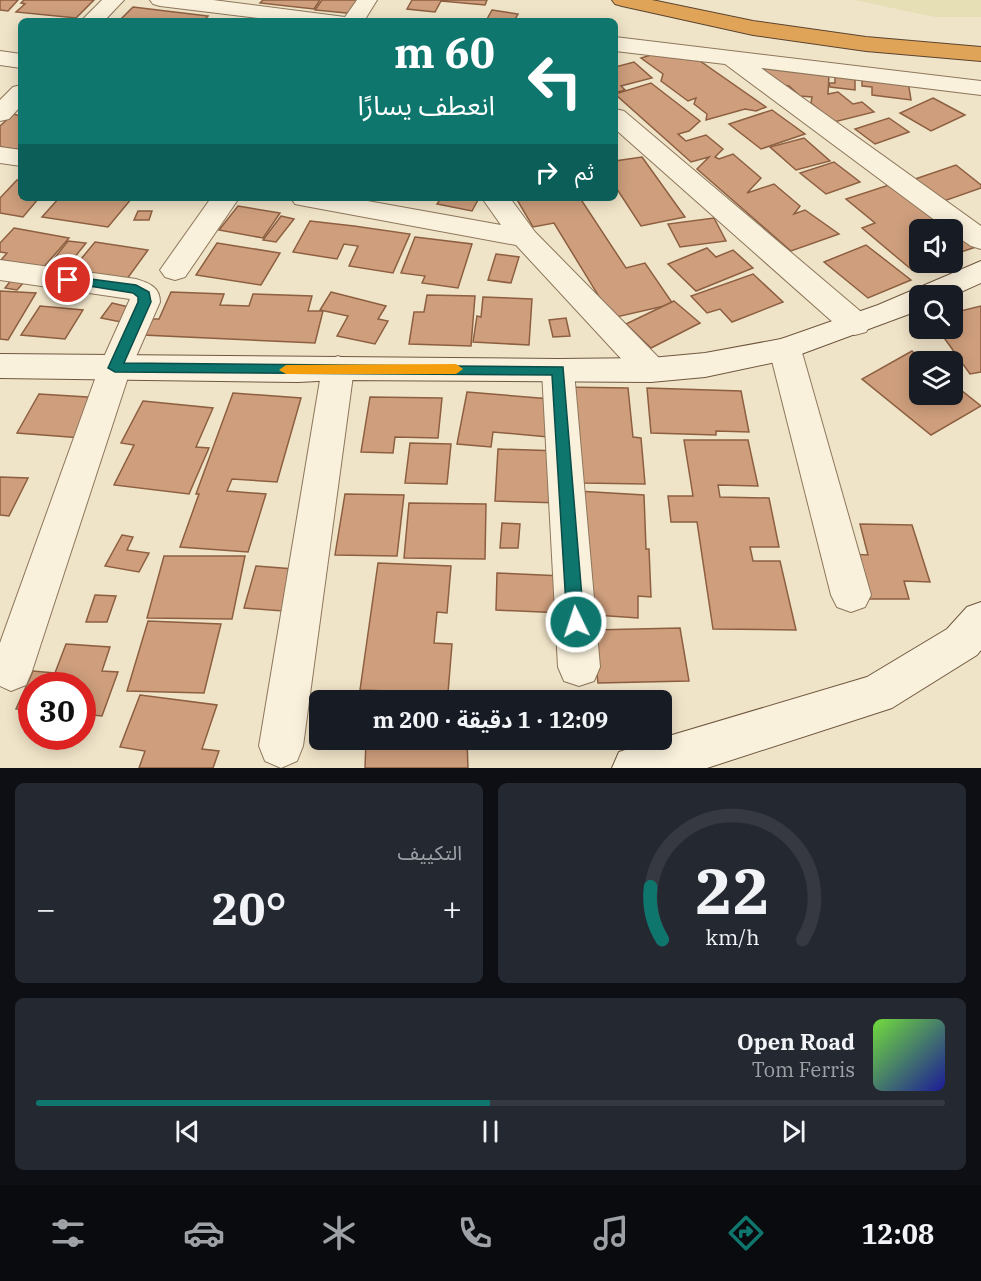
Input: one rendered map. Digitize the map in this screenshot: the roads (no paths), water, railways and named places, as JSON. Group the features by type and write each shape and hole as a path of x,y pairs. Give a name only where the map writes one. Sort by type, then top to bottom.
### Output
{"highway":[{"path":"622,0 753,28 866,44 981,54"},
{"path":"695,0 753,12 981,41"}],"street":[{"path":"95,18 114,0"},
{"path":"160,0 312,18"},
{"path":"355,18 368,0"},
{"path":"618,44 981,88"},
{"path":"0,58 18,61"},
{"path":"732,58 981,240"},
{"path":"954,86 981,104"},
{"path":"0,114 18,95"},
{"path":"618,119 855,324"},
{"path":"0,155 18,158"},
{"path":"175,270 223,201"},
{"path":"322,201 525,238"},
{"path":"498,201 525,238 651,370"},
{"path":"0,270 136,289 145,295 145,302 115,368 11,671"},
{"path":"950,285 977,273"},
{"path":"0,366 298,370 338,368 651,370 705,365 785,349 909,302"},
{"path":"785,349 851,595"},
{"path":"281,746 338,368"},
{"path":"558,371 579,668"},
{"path":"635,768 877,694 962,642 981,620"}]}
